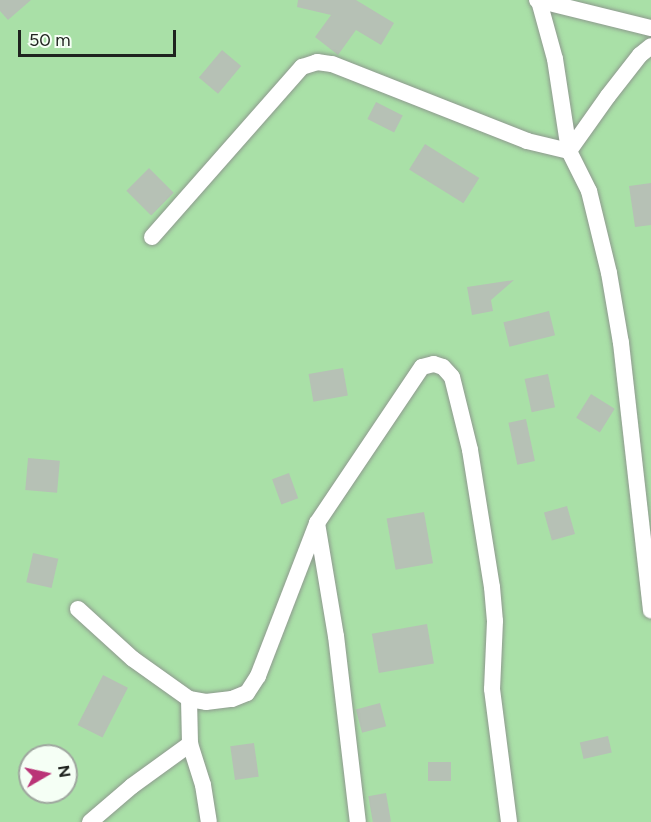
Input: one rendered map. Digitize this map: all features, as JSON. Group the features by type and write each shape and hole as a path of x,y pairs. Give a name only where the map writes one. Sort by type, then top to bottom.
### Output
{"street":[{"path":"651,28 538,0 555,59 569,151 589,191 619,331 651,610"},
{"path":"569,151 640,55 651,46"},
{"path":"152,237 302,67 317,62 332,64 527,141 569,151"},
{"path":"78,609 133,658 189,699 206,702 232,699 247,693 258,676 317,523 422,367 434,364 443,367 452,377 470,450 490,575 495,621 492,689 495,728 509,822"},
{"path":"317,523 338,647 358,822"},
{"path":"189,699 190,744 203,785 209,822"},
{"path":"90,822 132,786 190,744"}],"green space":[{"path":"0,0 651,0 651,822 0,822"}],"building":[{"path":"0,0 31,0 8,20 0,11"},
{"path":"298,0 356,0 394,23 381,45 356,30 338,55 315,37 331,15 297,7"},
{"path":"222,50 241,66 218,94 199,78"},
{"path":"376,102 403,116 394,133 367,119"},
{"path":"425,144 479,178 463,203 409,169"},
{"path":"149,168 174,193 151,215 126,191"},
{"path":"651,183 651,225 635,227 629,186"},
{"path":"514,280 491,300 493,311 472,315 467,287"},
{"path":"549,311 555,335 509,347 503,322"},
{"path":"343,368 348,396 313,402 309,374"},
{"path":"548,374 555,407 532,412 525,379"},
{"path":"591,394 615,409 600,433 576,418"},
{"path":"526,419 535,461 517,465 508,423"},
{"path":"28,458 60,461 57,493 25,490"},
{"path":"289,473 298,498 281,505 272,479"},
{"path":"567,506 575,534 552,540 544,513"},
{"path":"424,512 433,563 396,570 387,519"},
{"path":"33,553 58,559 52,588 26,582"},
{"path":"427,624 434,663 379,673 372,634"},
{"path":"103,675 128,688 103,738 78,725"},
{"path":"380,703 386,726 362,733 356,709"},
{"path":"608,736 612,753 584,759 580,743"},
{"path":"254,743 259,777 235,780 230,746"},
{"path":"428,762 451,762 451,781 428,781"},
{"path":"386,793 391,822 373,822 368,796"}]}
